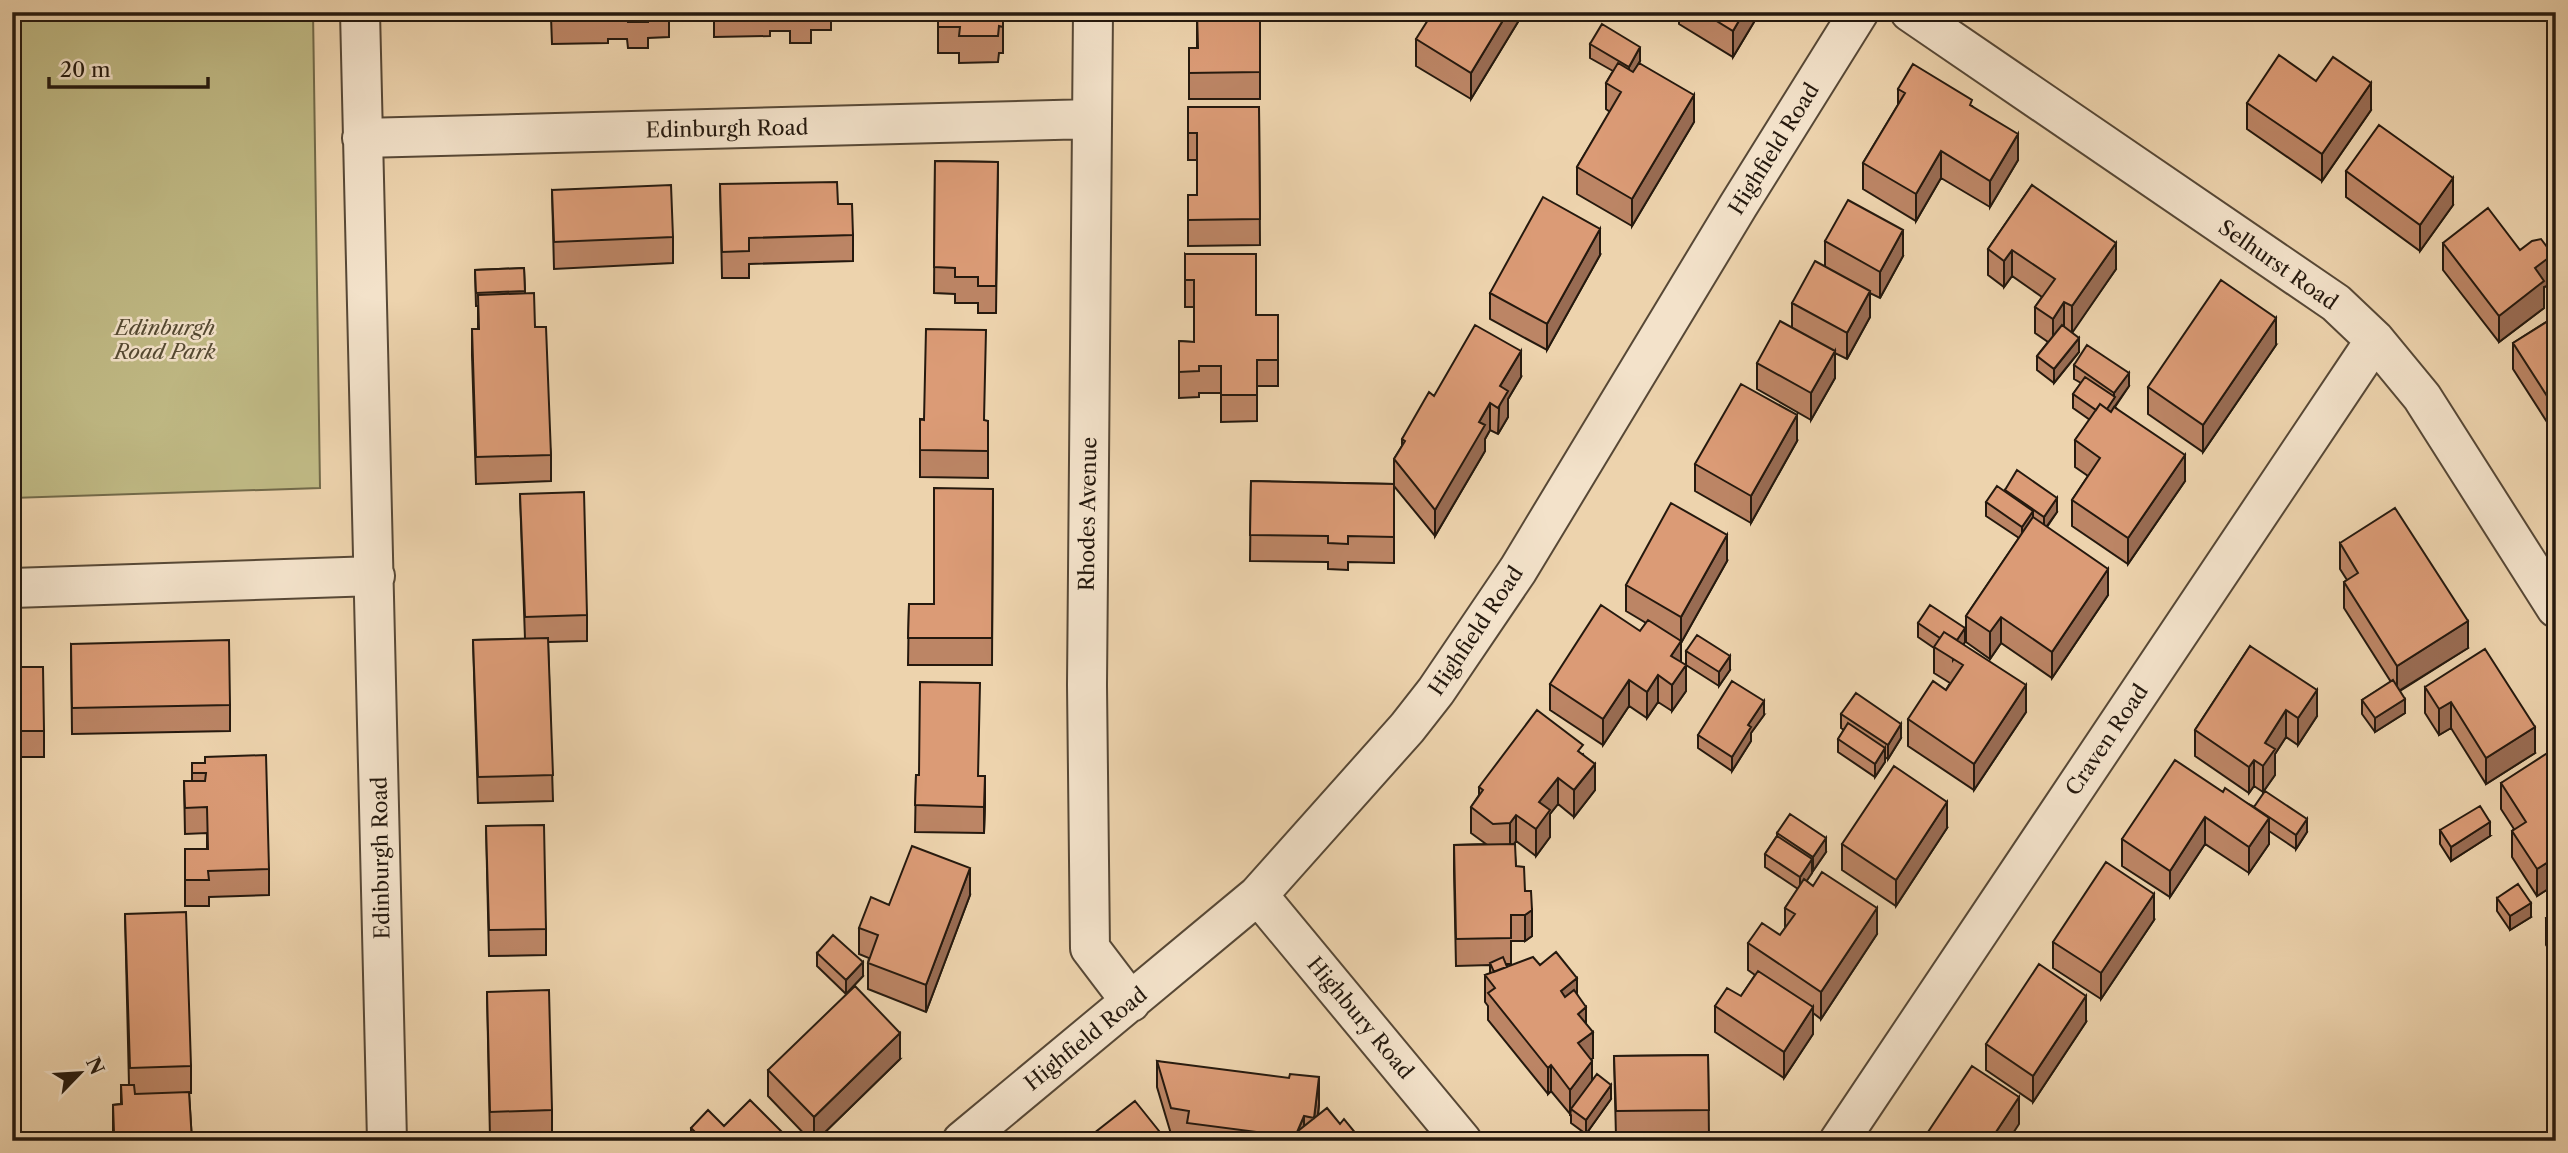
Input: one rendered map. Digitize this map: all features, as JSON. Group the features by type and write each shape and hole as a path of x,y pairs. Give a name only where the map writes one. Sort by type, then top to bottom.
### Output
{"street":[{"name":"Edinburgh Road","path":"360,12 387,1141"},
{"name":"Rhodes Avenue","path":"1094,12 1087,671 1090,948 1131,1002"},
{"name":"Highfield Road","path":"970,1138 1258,895 1407,728 1436,691 1518,569 1745,194 1859,12"},
{"name":"Selhurst Road","path":"1910,12 2336,303 2375,340 2422,397 2556,608"},
{"name":"Edinburgh Road","path":"362,138 1092,119"},
{"name":"Craven Road","path":"1839,1141 2375,340"},
{"path":"12,588 374,576"},
{"name":"Highbury Road","path":"1258,895 1462,1141"}],"green space":[{"name":"Edinburgh Road Park","path":"12,12 313,12 320,488 12,498"}],"building":[{"path":"552,12 627,12 607,13 608,16 552,18"},
{"path":"627,12 648,12 648,22 628,22"},
{"path":"790,12 811,12 811,17 790,17"},
{"path":"938,12 1003,12 1003,27 999,26 998,36 959,36 960,27 938,27"},
{"path":"1197,12 1260,12 1260,72 1189,73 1189,48 1198,48"},
{"path":"1433,12 1508,12 1471,73 1416,39"},
{"path":"1702,12 1744,12 1733,31"},
{"path":"1602,24 1640,47 1629,67 1590,44"},
{"path":"2279,55 2316,81 2333,57 2371,83 2322,154 2247,103"},
{"path":"1618,63 1633,72 1639,63 1694,95 1632,199 1577,167 1621,92 1606,83"},
{"path":"1913,64 1972,100 1970,105 2018,134 1990,181 1941,151 1916,194 1863,163 1905,93 1898,89"},
{"path":"1188,107 1259,107 1260,219 1188,220 1188,195 1197,195 1197,133 1188,133"},
{"path":"2379,125 2453,178 2420,225 2346,171"},
{"path":"935,161 998,162 996,286 978,286 978,277 955,277 955,268 934,267"},
{"path":"837,182 838,204 852,204 853,235 749,238 749,251 722,252 720,184"},
{"path":"671,185 673,237 554,242 552,190"},
{"path":"2032,185 2116,243 2072,306 2064,302 2053,319 2035,307 2055,279 2012,250 2004,261 1988,249"},
{"path":"1543,197 1600,229 1547,324 1490,293"},
{"path":"1848,200 1903,230 1880,272 1825,241"},
{"path":"2488,208 2520,250 2532,241 2541,239 2550,251 2547,259 2535,268 2544,281 2499,316 2443,243"},
{"path":"1185,254 1256,254 1256,315 1278,315 1278,360 1257,360 1257,395 1221,395 1221,366 1199,366 1199,371 1179,372 1179,341 1194,342 1194,280 1185,280"},
{"path":"1815,261 1870,291 1847,333 1792,303"},
{"path":"524,268 525,291 476,293 475,270"},
{"path":"2221,280 2276,318 2203,425 2148,387"},
{"path":"534,293 535,327 546,327 551,455 476,457 472,329 479,329 478,295"},
{"path":"2556,316 2556,410 2513,343"},
{"path":"1780,321 1835,351 1811,393 1757,363"},
{"path":"1475,325 1521,351 1500,386 1508,391 1498,408 1490,403 1479,422 1485,425 1435,510 1394,459 1405,441 1402,439 1429,392 1434,396"},
{"path":"2062,325 2079,338 2054,369 2037,356"},
{"path":"926,329 986,330 984,420 988,421 988,451 920,450 920,419 924,420"},
{"path":"2087,345 2129,373 2114,393 2074,365"},
{"path":"2085,377 2115,397 2107,409 2100,404 2096,410 2073,394"},
{"path":"1741,384 1797,415 1751,496 1695,464"},
{"path":"2100,404 2111,412 2114,407 2185,455 2128,538 2072,500 2100,458 2075,440"},
{"path":"2017,470 2057,498 2044,517 2005,490"},
{"path":"1251,481 1394,484 1394,537 1348,536 1348,544 1328,543 1328,536 1250,535"},
{"path":"1997,486 2033,511 2022,527 1986,502"},
{"path":"934,488 993,489 992,638 908,638 909,604 934,604"},
{"path":"584,492 587,615 525,617 520,494"},
{"path":"1671,503 1727,535 1681,617 1626,585"},
{"path":"2395,508 2468,621 2397,666 2344,582 2358,573 2340,543"},
{"path":"2033,517 2108,569 2052,652 2001,617 1990,632 1966,616"},
{"path":"1601,605 1640,631 1648,620 1681,641 1671,656 1686,665 1672,685 1658,675 1647,692 1629,680 1603,719 1550,684"},
{"path":"1930,605 1965,628 1957,640 1944,632 1940,638 1918,623"},
{"path":"1944,632 2026,685 1974,764 1908,719 1933,681 1946,690 1963,665 1934,647"},
{"path":"1697,635 1730,656 1719,672 1686,651"},
{"path":"548,638 553,775 478,777 473,640"},
{"path":"229,640 230,705 72,708 71,644"},
{"path":"2250,646 2317,690 2298,718 2286,710 2265,743 2275,749 2263,766 2254,760 2249,767 2195,730"},
{"path":"2485,649 2535,727 2486,758 2451,702 2439,709 2425,687"},
{"path":"12,667 43,667 44,731 12,731"},
{"path":"2393,680 2405,699 2375,718 2362,700"},
{"path":"1732,681 1764,701 1732,757 1698,735"},
{"path":"920,682 980,683 978,776 985,776 984,807 915,805 916,775 919,775"},
{"path":"1856,693 1901,724 1888,745 1841,714"},
{"path":"1537,710 1583,745 1578,751 1595,764 1574,790 1558,778 1539,802 1550,810 1536,829 1516,815 1510,823 1493,824 1471,807 1483,790 1479,787"},
{"path":"1848,723 1885,748 1875,764 1838,739"},
{"path":"2549,752 2556,762 2556,857 2537,869 2512,831 2526,822 2501,783"},
{"path":"266,755 269,869 208,871 209,880 185,880 185,849 208,849 207,807 185,808 184,781 205,781 206,773 192,773 192,763 205,763 205,757"},
{"path":"2175,760 2223,792 2225,788 2269,818 2249,847 2205,817 2170,871 2122,839"},
{"path":"1894,766 1947,802 1896,880 1842,844"},
{"path":"2265,791 2307,819 2296,835 2254,807"},
{"path":"2480,806 2490,822 2451,847 2440,830"},
{"path":"1790,814 1826,838 1813,857 1777,833"},
{"path":"544,825 546,929 489,930 486,826"},
{"path":"1777,836 1812,859 1800,877 1765,854"},
{"path":"1515,844 1516,866 1524,867 1525,891 1531,891 1532,910 1525,915 1511,915 1511,938 1456,939 1454,845"},
{"path":"912,846 970,868 926,985 868,963 878,935 859,928 871,897 889,905"},
{"path":"2106,862 2154,894 2101,973 2053,942"},
{"path":"1822,872 1877,908 1821,992 1748,943 1762,923 1780,935 1795,914 1785,908 1804,879 1813,886"},
{"path":"2518,884 2531,903 2510,916 2497,898"},
{"path":"186,912 191,1066 130,1068 125,914"},
{"path":"2556,912 2556,934 2546,918"},
{"path":"833,935 863,962 846,980 817,953"},
{"path":"1556,952 1577,978 1561,991 1565,997 1574,990 1586,1007 1578,1014 1593,1032 1578,1043 1592,1061 1570,1090 1551,1065 1548,1068 1488,993 1495,988 1485,975 1533,957 1540,965"},
{"path":"1503,957 1507,967 1494,972 1490,963"},
{"path":"2039,964 2086,996 2033,1076 1986,1044"},
{"path":"1758,971 1813,1007 1784,1052 1715,1006 1727,988 1741,996"},
{"path":"855,986 900,1033 814,1117 768,1070"},
{"path":"549,990 552,1110 490,1112 487,992"},
{"path":"1708,1055 1709,1110 1616,1111 1614,1056"},
{"path":"1157,1061 1289,1078 1290,1074 1319,1077 1314,1118 1304,1116 1295,1137 1187,1123 1189,1111 1171,1108"},
{"path":"1972,1066 2019,1097 1990,1141 1922,1141"},
{"path":"1597,1074 1611,1085 1586,1120 1571,1109"},
{"path":"121,1085 134,1085 135,1094 189,1092 192,1141 133,1141 132,1132 114,1133 113,1105 122,1104"},
{"path":"750,1100 785,1135 779,1141 704,1141 691,1128 708,1110 724,1126"},
{"path":"1135,1101 1167,1141 1084,1141"},
{"path":"1327,1108 1340,1124 1344,1119 1362,1141 1306,1141 1298,1131"}]}
